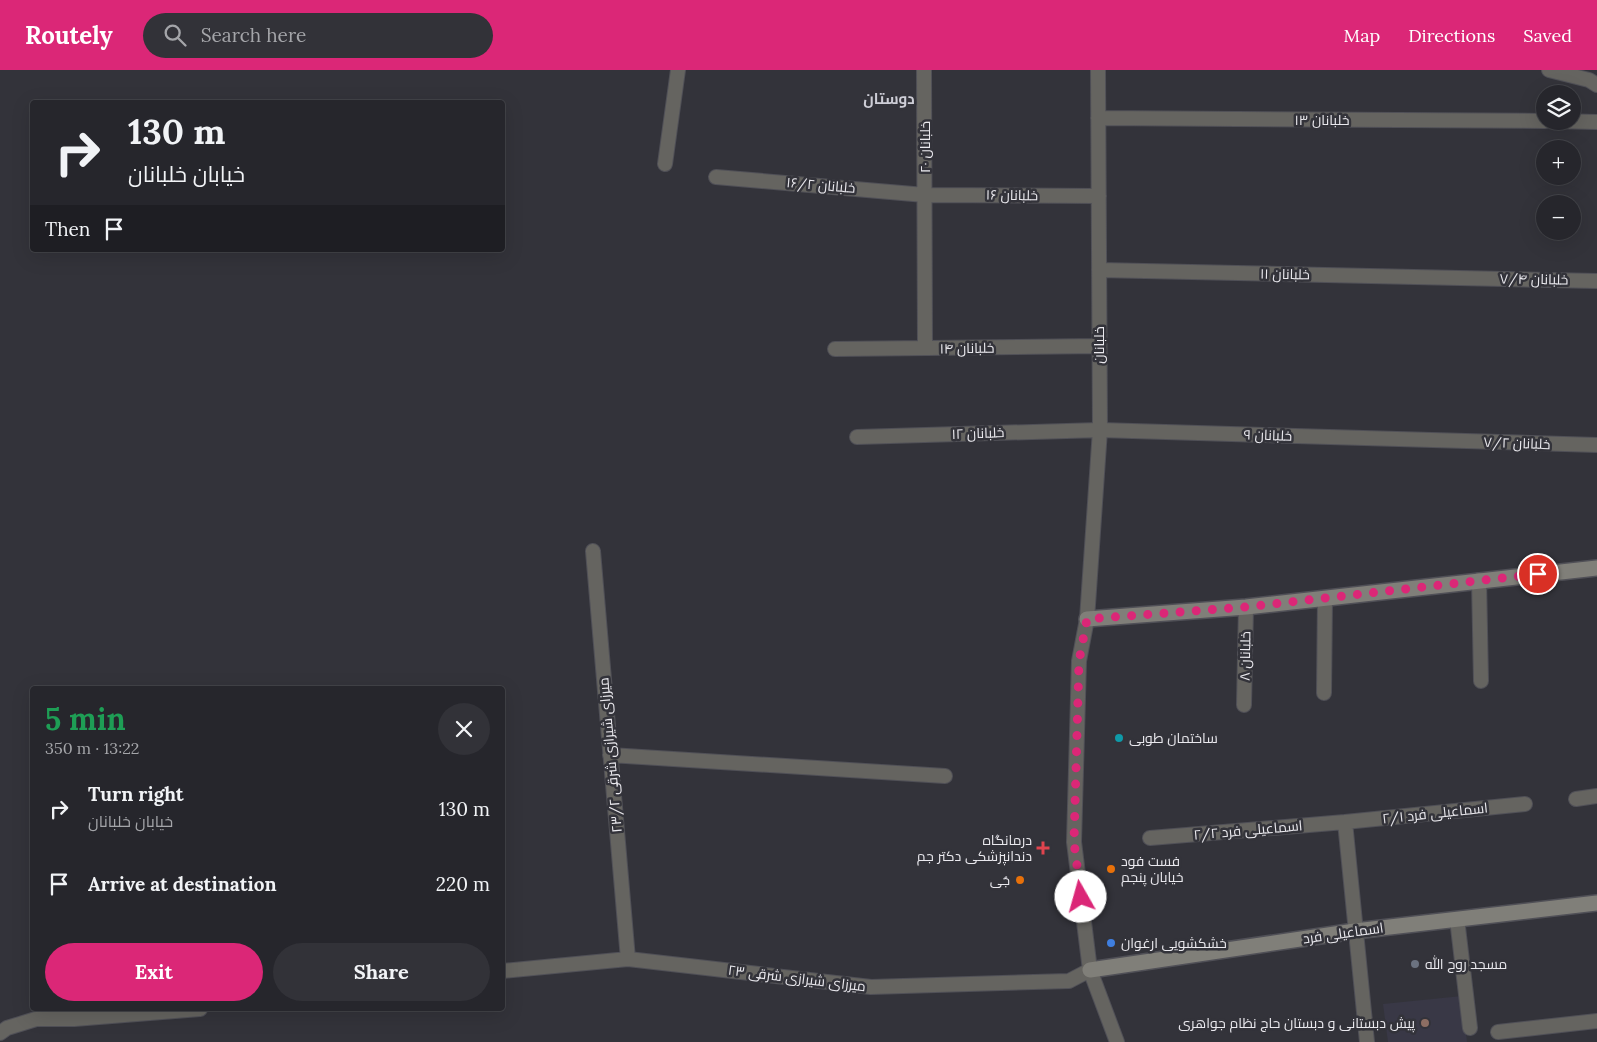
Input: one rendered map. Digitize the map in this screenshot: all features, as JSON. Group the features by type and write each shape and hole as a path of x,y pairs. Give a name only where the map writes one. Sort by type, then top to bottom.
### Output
{"street":[{"path":"665,164 678,70"},
{"name":"۲۰ خلبانان","path":"924,70 925,348"},
{"name":"خلبانان","path":"1098,70 1100,430 1087,619 1079,661 1074,842 1090,970 1117,1042"},
{"path":"1549,70 1589,80 1597,85"},
{"name":"۱۳ خلبانان","path":"1098,118 1536,121"},
{"path":"1581,122 1597,122"},
{"name":"۱۶/۲ خلبانان","path":"716,177 925,195"},
{"name":"۱۶ خلبانان","path":"925,195 1099,196"},
{"name":"۱۱ خلبانان","path":"1099,270 1472,278"},
{"name":"۷/۴ خلبانان","path":"1472,278 1597,281"},
{"name":"۱۴ خلبانان","path":"835,349 1099,346"},
{"name":"۱۲ خلبانان","path":"857,437 1100,430"},
{"name":"۹ خلبانان","path":"1100,430 1437,440"},
{"name":"۷/۲ خلبانان","path":"1437,440 1597,445"},
{"name":"۲۳/۲ میرزای شیرازی شرقی","path":"593,551 628,958"},
{"path":"1087,619 1246,607 1597,568"},
{"path":"1479,580 1481,681"},
{"path":"1324,693 1325,598"},
{"name":"۸ خلبانان","path":"1244,705 1246,607"},
{"path":"610,755 944,776"},
{"path":"1576,799 1597,796"},
{"name":"۲/۱ اسماعیلی فرد","path":"1345,822 1525,804"},
{"path":"1345,822 1367,1042"},
{"name":"۲/۲ اسماعیلی فرد","path":"1150,838 1345,822"},
{"name":"اسماعیلی فرد","path":"1090,970 1355,931 1597,903"},
{"path":"1457,919 1470,1028"},
{"name":"۲۳ میرزای شیرازی شرقی","path":"505,971 628,958 872,987 1069,981 1090,970"},
{"path":"0,1033 6,1028 36,1019 74,1019 175,1011"},
{"path":"1498,1032 1597,1021"}],"shaded area":[{"name":"پیش دبستانی و دبستان حاج نظام جواهری","path":"1462,996 1467,1042 1388,1042 1383,1004"}],"place":[{"name":"ساختمان طوبی","path":"1119,738"},
{"name":"درمانگاه دندانپزشکی دکتر جم","path":"1043,848"},
{"name":"فست فود خیابان پنجم","path":"1111,869"},
{"name":"جُی","path":"1020,880"},
{"name":"خشکشویی ارغوان","path":"1111,943"},
{"name":"مسجد روح الله","path":"1415,964"},
{"name":"پیش دبستانی و دبستان حاج نظام جواهری","path":"1425,1023"}],"district":[{"name":"دوستان","path":"889,98"}],"route":[{"path":"1081,897 1074,842 1079,661 1087,619 1246,607 1538,574"}]}
